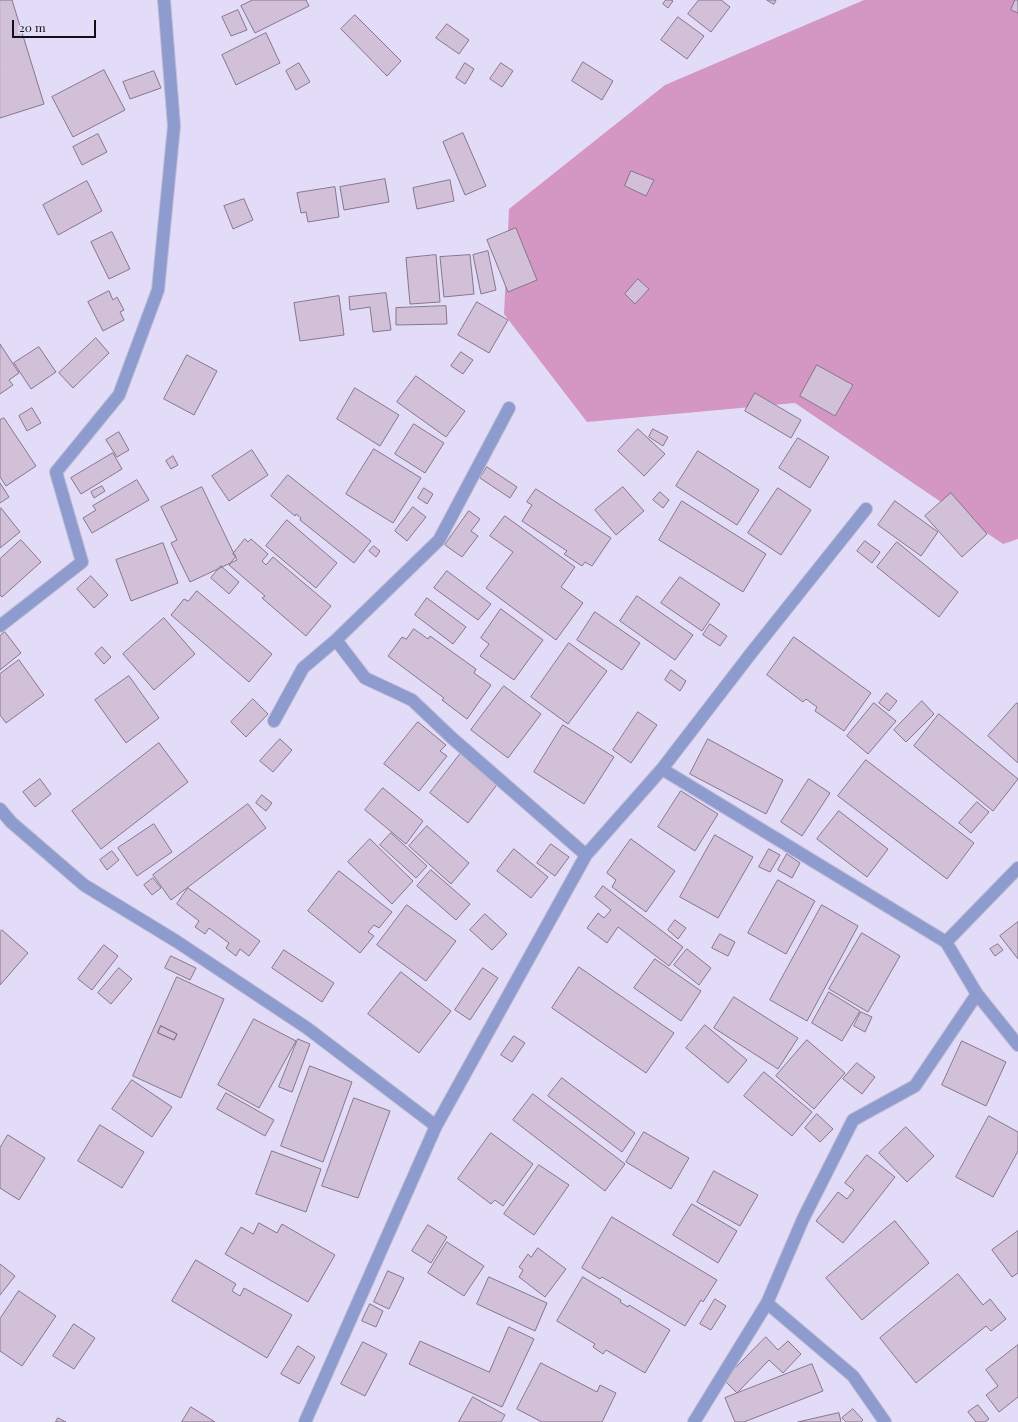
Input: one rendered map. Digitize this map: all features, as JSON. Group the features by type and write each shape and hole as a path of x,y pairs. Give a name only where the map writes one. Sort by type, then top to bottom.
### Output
{"street":[{"path":"0,626 82,562 56,472 119,395 158,290 174,126 164,0"},
{"path":"274,722 303,668 336,640 438,540 509,408"},
{"path":"305,1422 436,1126 586,855 662,769 866,509"},
{"path":"336,640 365,678 412,700 452,738 586,855"},
{"path":"662,769 946,942 977,994 1018,1045"},
{"path":"0,809 11,822 84,885 176,941 307,1028 436,1126"},
{"path":"946,942 1018,868"},
{"path":"694,1422 766,1303 803,1219 853,1120 914,1086 977,994"},
{"path":"766,1303 853,1376 885,1422"}],"shaded area":[{"path":"864,0 1018,0 1018,539 1003,544 795,403 587,422 504,314 509,209 665,85"}],"building":[{"path":"0,0 12,0 44,104 0,118"},
{"path":"253,0 306,0 309,6 255,33 241,6"},
{"path":"666,0 673,1 668,8 663,4"},
{"path":"699,0 721,0 730,7 711,32 688,14"},
{"path":"767,0 776,0 774,4"},
{"path":"1015,0 1018,0 1018,13 1011,10"},
{"path":"238,10 247,30 231,36 222,17"},
{"path":"355,15 401,61 387,76 341,29"},
{"path":"678,17 704,36 687,59 661,40"},
{"path":"447,24 469,40 459,54 436,38"},
{"path":"266,33 280,63 236,85 222,55"},
{"path":"583,62 613,81 602,100 572,81"},
{"path":"299,63 310,82 296,90 286,71"},
{"path":"465,63 474,69 465,84 456,78"},
{"path":"501,63 513,71 502,87 490,79"},
{"path":"104,70 125,110 73,137 52,97"},
{"path":"154,71 161,88 130,99 123,82"},
{"path":"463,133 486,186 465,195 443,142"},
{"path":"98,134 107,152 82,165 73,147"},
{"path":"631,171 654,180 646,196 625,186"},
{"path":"385,179 389,202 344,210 340,187"},
{"path":"450,180 454,201 417,209 413,188"},
{"path":"87,181 102,211 58,235 43,205"},
{"path":"335,187 339,217 308,222 306,212 301,213 297,193"},
{"path":"244,199 253,220 233,229 224,206"},
{"path":"516,228 537,280 508,292 487,240"},
{"path":"112,232 130,269 109,279 91,242"},
{"path":"488,251 496,290 481,294 473,255"},
{"path":"436,255 440,302 410,304 406,258"},
{"path":"470,255 474,294 444,297 440,257"},
{"path":"638,279 649,289 635,304 625,294"},
{"path":"109,291 113,300 117,297 124,310 120,312 124,320 103,331 88,302"},
{"path":"386,293 391,330 373,332 370,307 350,310 349,297"},
{"path":"339,296 344,335 300,341 294,303"},
{"path":"477,302 508,320 489,353 458,335"},
{"path":"446,306 447,324 396,325 396,308"},
{"path":"96,338 109,353 73,388 59,373"},
{"path":"0,344 19,373 9,380 13,385 0,394"},
{"path":"39,347 56,372 31,389 14,363"},
{"path":"461,352 473,360 463,374 451,366"},
{"path":"187,355 217,371 194,415 164,399"},
{"path":"817,365 853,385 835,416 800,396"},
{"path":"416,376 465,411 446,437 397,402"},
{"path":"355,388 399,415 380,446 337,419"},
{"path":"755,393 801,420 791,438 745,411"},
{"path":"32,408 41,423 27,431 19,416"},
{"path":"4,418 36,466 6,486 0,477 0,420"},
{"path":"414,424 444,443 425,473 395,454"},
{"path":"638,429 665,454 644,476 618,451"},
{"path":"653,429 668,437 663,446 649,437"},
{"path":"119,432 129,450 117,457 106,440"},
{"path":"798,438 829,457 810,488 779,468"},
{"path":"374,449 421,478 393,523 346,494"},
{"path":"252,450 268,475 229,501 212,476"},
{"path":"698,451 759,490 737,525 676,486"},
{"path":"113,453 122,469 81,494 71,478"},
{"path":"173,456 178,465 171,469 166,461"},
{"path":"487,467 517,487 510,498 480,478"},
{"path":"288,475 371,541 354,563 300,520 301,518 296,514 295,516 271,496"},
{"path":"137,480 149,500 92,533 83,518 96,510 93,506"},
{"path":"0,483 9,497 0,503"},
{"path":"102,486 105,491 94,498 91,492"},
{"path":"202,487 237,560 190,582 171,543 177,540 161,507"},
{"path":"623,487 644,511 616,535 595,510"},
{"path":"424,488 433,494 427,504 418,498"},
{"path":"778,488 811,510 781,555 748,533"},
{"path":"536,489 611,538 592,566 585,562 582,566 564,554 567,551 522,521 532,505 527,502"},
{"path":"660,492 669,500 663,508 653,500"},
{"path":"951,493 987,534 962,557 925,516"},
{"path":"682,501 766,554 743,592 659,540"},
{"path":"895,501 938,532 921,556 878,525"},
{"path":"413,507 426,517 407,541 395,531"},
{"path":"1,508 20,532 0,548 0,509"},
{"path":"469,511 480,519 471,531 478,536 462,557 445,545"},
{"path":"505,516 575,567 561,587 583,603 556,640 486,588 513,552 490,536"},
{"path":"287,520 337,563 316,588 266,546"},
{"path":"245,539 248,542 251,539 268,554 262,561 266,565 273,557 331,606 306,636 262,598 265,596 229,565 236,556 233,554"},
{"path":"21,540 41,562 2,597 0,595 0,559"},
{"path":"865,541 880,552 872,563 857,551"},
{"path":"897,542 958,592 939,617 877,567"},
{"path":"163,543 178,583 131,601 116,560"},
{"path":"374,546 380,551 376,557 369,551"},
{"path":"221,566 239,582 229,594 211,578"},
{"path":"447,571 491,604 478,620 434,588"},
{"path":"91,576 108,595 94,608 77,589"},
{"path":"680,577 720,604 702,631 661,603"},
{"path":"197,591 272,654 249,682 171,615 184,599 188,601"},
{"path":"637,596 693,635 675,660 620,621"},
{"path":"427,598 466,627 453,644 415,615"},
{"path":"501,609 543,640 514,680 480,656 489,644 481,638"},
{"path":"595,612 640,643 622,670 577,640"},
{"path":"164,618 195,654 154,690 123,654"},
{"path":"710,624 727,636 720,646 703,635"},
{"path":"414,629 428,639 430,636 476,669 474,673 491,685 467,719 442,700 444,698 388,656 402,637 406,639"},
{"path":"5,632 21,653 0,670 0,636"},
{"path":"794,637 871,693 844,731 815,711 817,707 806,699 803,702 767,675"},
{"path":"569,643 607,671 568,724 531,697"},
{"path":"102,647 111,657 104,664 95,654"},
{"path":"19,660 44,695 6,723 0,715 0,674"},
{"path":"671,670 686,681 680,691 665,680"},
{"path":"129,676 159,718 126,743 95,700"},
{"path":"504,686 541,714 508,758 471,730"},
{"path":"887,693 897,701 889,711 879,703"},
{"path":"253,699 268,714 246,737 231,722"},
{"path":"922,701 934,714 906,742 894,730"},
{"path":"874,703 896,721 868,754 847,736"},
{"path":"1017,703 1018,704 1018,763 988,736"},
{"path":"638,712 657,725 631,763 613,750"},
{"path":"939,714 1018,779 993,811 914,746"},
{"path":"418,722 446,745 440,751 447,756 419,791 384,764"},
{"path":"563,725 614,757 584,804 534,772"},
{"path":"280,739 292,750 273,772 260,761"},
{"path":"708,739 783,780 766,814 690,774"},
{"path":"159,743 188,782 101,849 72,811"},
{"path":"461,753 499,782 468,823 430,793"},
{"path":"866,760 974,843 947,879 838,796"},
{"path":"40,779 51,794 35,807 23,792"},
{"path":"809,779 830,793 802,836 781,822"},
{"path":"383,788 423,821 406,844 365,810"},
{"path":"681,791 718,814 695,851 658,827"},
{"path":"262,795 272,803 266,811 256,803"},
{"path":"977,802 989,812 971,833 959,823"},
{"path":"248,804 266,828 171,900 153,875"},
{"path":"839,811 888,849 867,877 817,839"},
{"path":"154,824 172,852 137,876 118,848"},
{"path":"427,826 469,863 451,884 409,846"},
{"path":"391,833 427,866 416,878 380,845"},
{"path":"715,835 753,857 718,918 680,897"},
{"path":"370,839 413,881 392,904 348,862"},
{"path":"631,839 675,871 646,912 612,887 616,880 607,873"},
{"path":"551,844 569,857 555,876 537,863"},
{"path":"514,849 548,877 531,898 497,871"},
{"path":"769,849 780,855 770,872 759,867"},
{"path":"112,851 119,860 107,870 100,860"},
{"path":"787,854 800,863 792,878 778,870"},
{"path":"431,870 470,904 456,920 417,886"},
{"path":"339,871 392,912 379,928 374,925 368,932 374,936 360,953 308,911"},
{"path":"153,878 161,888 152,895 144,885"},
{"path":"778,880 815,901 786,954 748,933"},
{"path":"603,886 683,947 669,966 618,927 607,943 587,928 598,913 604,918 611,910 595,897"},
{"path":"188,888 260,941 249,956 240,949 236,956 226,948 229,943 209,928 205,934 195,927 199,921 177,904"},
{"path":"407,905 456,941 426,981 377,945"},
{"path":"822,905 858,926 807,1021 770,1000"},
{"path":"485,914 507,934 492,950 470,930"},
{"path":"675,920 686,928 678,939 668,930"},
{"path":"1018,922 1018,959 1000,936"},
{"path":"2,930 28,953 0,985 0,932"},
{"path":"862,933 900,956 868,1012 829,989"},
{"path":"720,934 735,942 728,956 712,948"},
{"path":"998,944 1003,950 995,956 990,949"},
{"path":"104,945 118,956 92,990 78,979"},
{"path":"687,949 711,968 699,985 674,965"},
{"path":"284,950 334,983 322,1002 272,968"},
{"path":"171,956 196,968 190,980 165,968"},
{"path":"655,959 701,991 681,1021 634,988"},
{"path":"579,967 674,1033 646,1073 552,1008"},
{"path":"119,968 132,979 111,1004 98,993"},
{"path":"483,968 498,978 470,1020 455,1010"},
{"path":"401,972 451,1011 419,1053 368,1014"},
{"path":"177,977 224,999 181,1098 133,1076","holes":["161,1026 177,1034 174,1040 158,1033"]},
{"path":"829,992 860,1011 842,1041 812,1023"},
{"path":"734,997 798,1038 778,1069 714,1028"},
{"path":"861,1012 872,1017 865,1032 854,1026"},
{"path":"254,1019 296,1041 259,1108 218,1085"},
{"path":"705,1025 747,1060 728,1083 686,1048"},
{"path":"161,1026 177,1034 174,1040 158,1033"},
{"path":"514,1036 525,1043 512,1062 501,1055"},
{"path":"298,1039 310,1044 292,1092 279,1087"},
{"path":"807,1040 845,1073 814,1109 776,1076"},
{"path":"962,1041 1006,1062 986,1106 942,1085"},
{"path":"857,1063 875,1077 862,1094 843,1079"},
{"path":"310,1066 352,1082 323,1162 281,1146"},
{"path":"764,1072 812,1112 792,1136 744,1096"},
{"path":"562,1078 635,1133 622,1152 548,1096"},
{"path":"132,1080 172,1107 152,1137 112,1109"},
{"path":"226,1093 274,1120 265,1136 217,1109"},
{"path":"533,1094 625,1164 605,1191 513,1120"},
{"path":"354,1098 390,1111 358,1198 322,1186"},
{"path":"817,1114 833,1129 820,1142 805,1128"},
{"path":"989,1116 1018,1132 1018,1151 993,1197 956,1177"},
{"path":"100,1125 144,1152 122,1188 78,1161"},
{"path":"906,1127 934,1156 907,1182 879,1153"},
{"path":"644,1132 689,1158 671,1189 626,1162"},
{"path":"491,1133 533,1164 503,1206 495,1200 491,1204 458,1179"},
{"path":"8,1135 45,1158 19,1200 0,1188 0,1148"},
{"path":"272,1151 321,1169 306,1212 256,1194"},
{"path":"867,1155 895,1177 843,1243 816,1221 838,1192 847,1199 854,1190 845,1183"},
{"path":"539,1165 569,1185 534,1235 504,1214"},
{"path":"714,1171 758,1195 740,1226 697,1202"},
{"path":"692,1204 737,1231 718,1263 673,1235"},
{"path":"612,1217 717,1280 703,1302 701,1300 685,1326 602,1277 600,1279 582,1268"},
{"path":"895,1221 929,1263 862,1320 826,1278"},
{"path":"259,1223 277,1233 282,1224 335,1255 308,1302 225,1254 241,1227 253,1234"},
{"path":"428,1225 447,1237 431,1263 412,1251"},
{"path":"1018,1231 1018,1273 1012,1277 992,1250"},
{"path":"447,1242 484,1266 464,1296 428,1273"},
{"path":"538,1248 566,1269 545,1297 519,1277 523,1270 519,1267 528,1254 531,1257"},
{"path":"196,1260 236,1284 232,1291 240,1296 244,1288 292,1315 267,1358 172,1301"},
{"path":"0,1264 15,1276 0,1295"},
{"path":"388,1271 404,1278 389,1309 374,1302"},
{"path":"958,1274 983,1305 990,1299 1006,1319 991,1331 986,1326 916,1383 880,1338"},
{"path":"489,1277 547,1303 535,1331 477,1304"},
{"path":"583,1277 621,1300 620,1302 628,1307 629,1305 670,1330 645,1373 606,1350 603,1354 593,1347 595,1344 557,1321"},
{"path":"19,1291 56,1316 22,1366 0,1351 0,1319"},
{"path":"715,1299 726,1306 711,1330 700,1324"},
{"path":"370,1304 383,1311 376,1327 362,1321"},
{"path":"74,1324 95,1338 74,1369 53,1356"},
{"path":"509,1327 534,1339 502,1407 409,1364 420,1341 489,1372"},
{"path":"766,1337 778,1350 788,1341 801,1354 783,1373 769,1360 737,1393 724,1380"},
{"path":"363,1342 387,1354 365,1396 341,1384"},
{"path":"1018,1345 1018,1397 999,1412 986,1395 998,1386 986,1370"},
{"path":"298,1346 315,1357 299,1384 281,1374"},
{"path":"541,1363 597,1392 600,1385 616,1393 602,1422 542,1422 517,1409"},
{"path":"812,1364 823,1391 744,1422 735,1422 725,1398"},
{"path":"473,1397 505,1415 501,1422 459,1422"},
{"path":"978,1405 989,1419 985,1422 976,1422 968,1412"},
{"path":"191,1407 215,1422 182,1422"},
{"path":"853,1409 863,1420 861,1422 846,1422 842,1418"},
{"path":"839,1413 841,1422 798,1422"},
{"path":"58,1418 66,1422 56,1422"}]}
